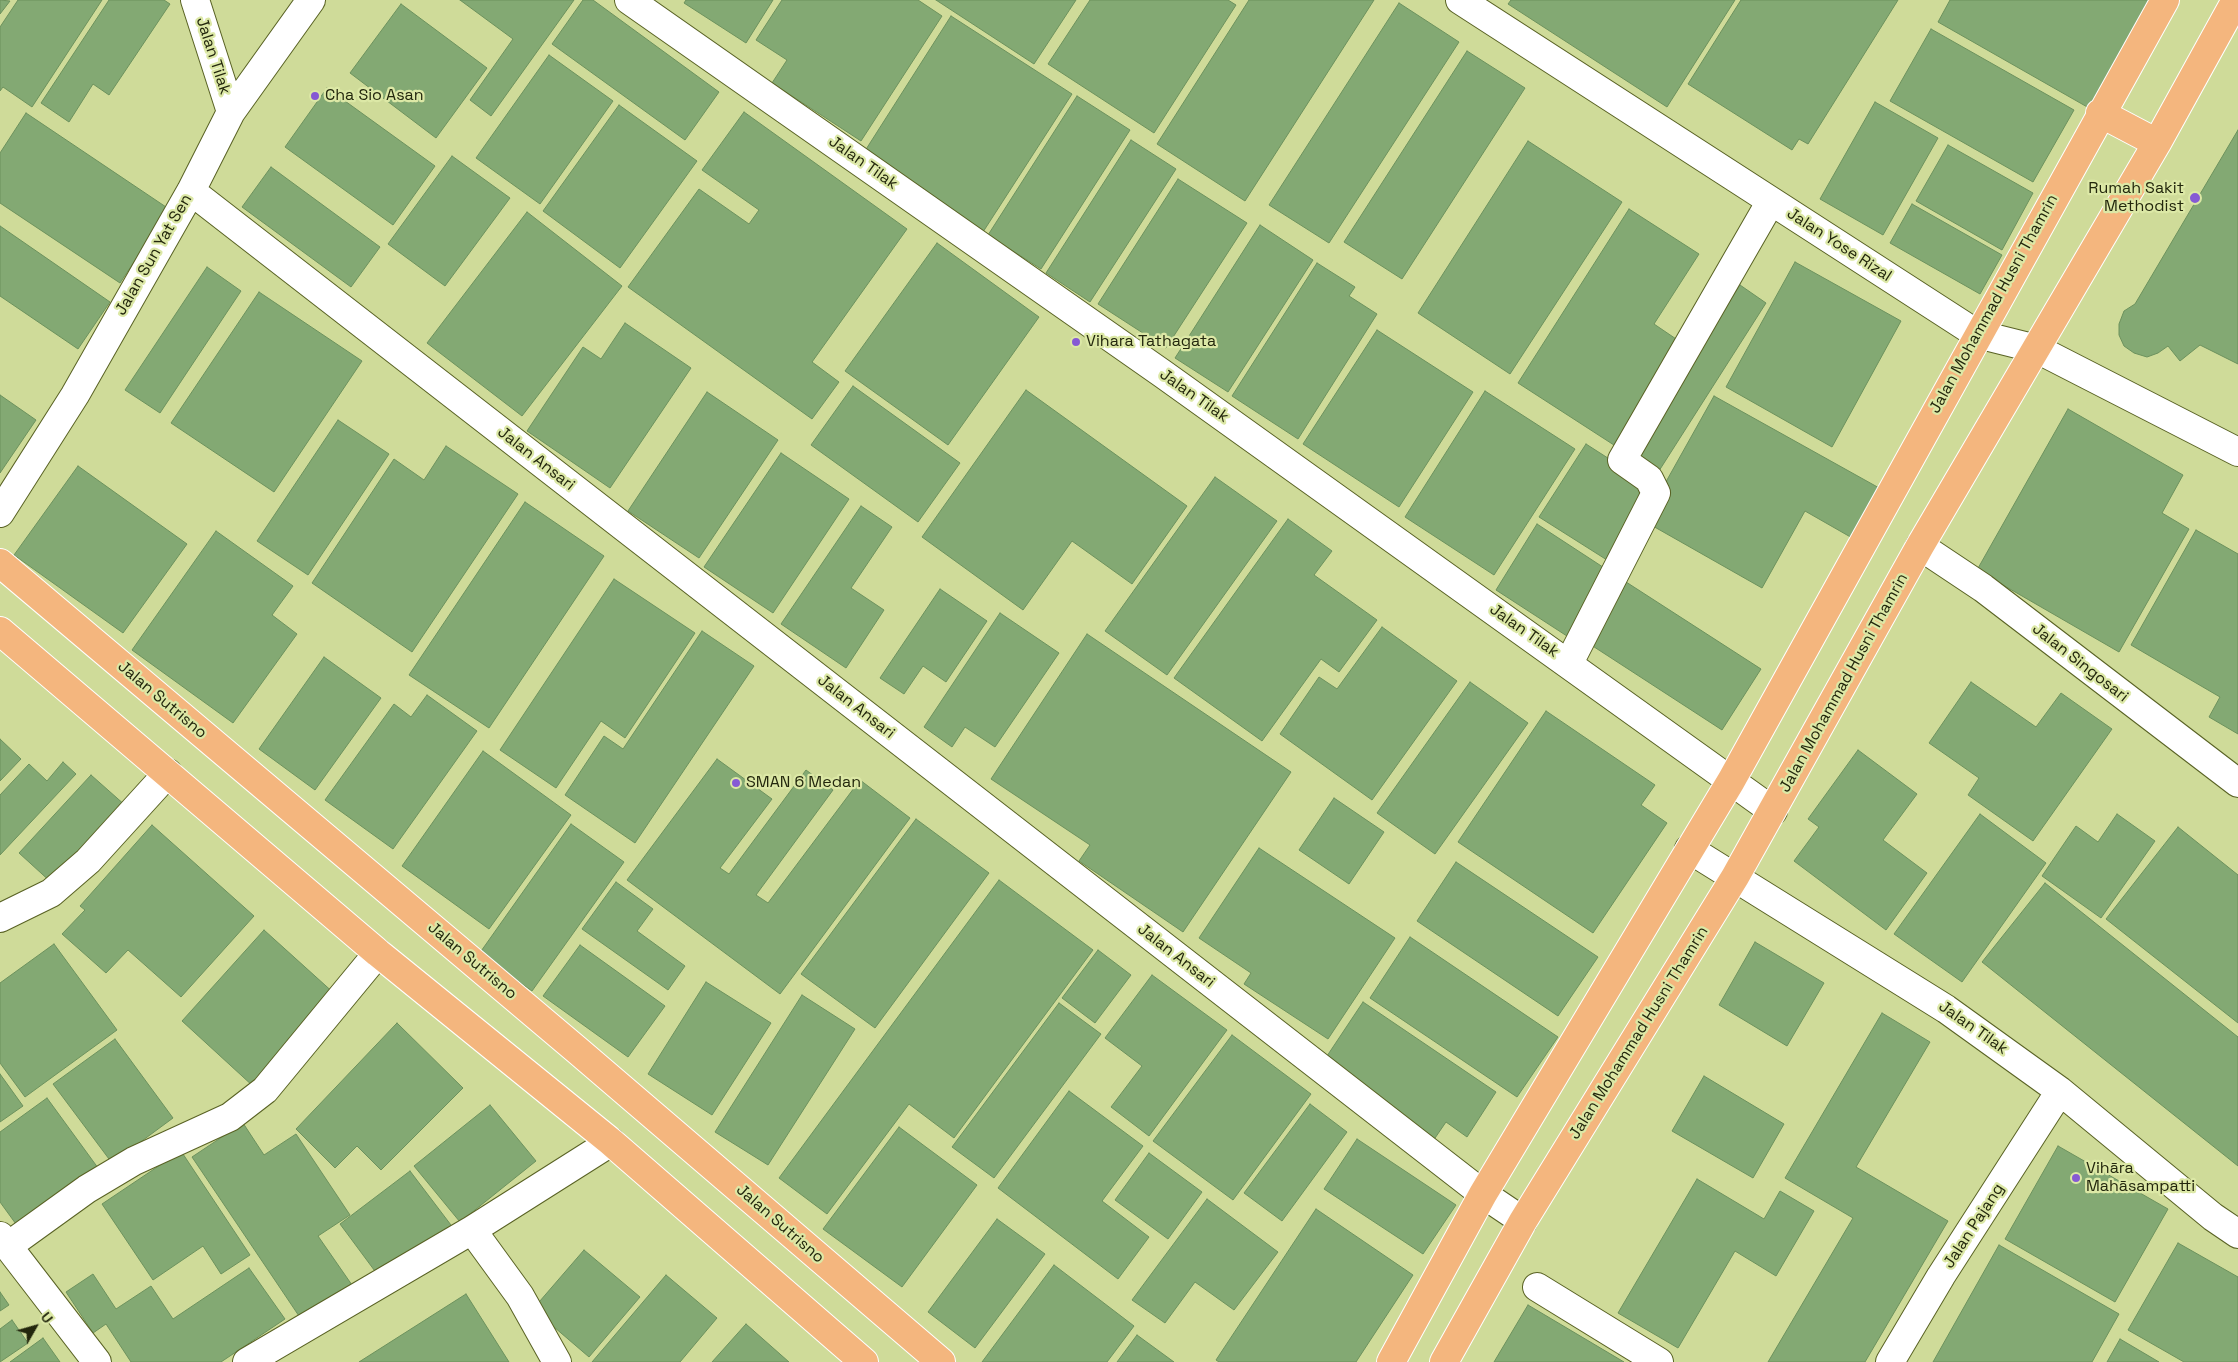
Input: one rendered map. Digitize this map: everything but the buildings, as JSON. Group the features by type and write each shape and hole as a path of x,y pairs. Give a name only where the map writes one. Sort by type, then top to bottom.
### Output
{"main road":[{"name":"Jalan Mohammad Husni Thamrin","path":"1390,1362 1483,1194 1581,1034 1731,781 1977,334 2164,0"},
{"name":"Jalan Mohammad Husni Thamrin","path":"1444,1362 1523,1221 1735,877 1920,546 2157,143 2236,0"},
{"path":"2100,113 2157,143"},
{"name":"Jalan Sutrisno","path":"0,563 577,1050 941,1362"},
{"path":"0,631 378,953 611,1142 864,1362"}],"street":[{"name":"Jalan Tilak","path":"195,0 231,112"},
{"name":"Jalan Sun Yat Sen","path":"0,513 75,395 191,191 231,112 312,0"},
{"name":"Jalan Tilak","path":"629,0 1123,345 1773,811"},
{"name":"Jalan Yose Rizal","path":"1460,0 1977,334 2037,349 2238,452"},
{"name":"Jalan Ansari","path":"191,191 1483,1194 1523,1221"},
{"path":"1569,663 1656,493 1649,479 1622,460 1771,201"},
{"name":"Jalan Singosari","path":"1920,546 1983,588 2238,783"},
{"path":"0,918 51,893 88,861 168,773"},
{"name":"Jalan Tilak","path":"1689,849 1946,1008 2060,1091 2213,1216 2238,1234"},
{"path":"97,1362 4,1241 87,1188 134,1161 230,1117 266,1090 378,953"},
{"name":"Jalan Pajang","path":"1890,1362 1941,1276 2060,1091"},
{"path":"247,1362 472,1230 611,1142"},
{"path":"472,1230 520,1296 556,1362"},
{"path":"1537,1287 1659,1362"}],"place":[{"name":"Cha Sio Asan","path":"315,96"},
{"name":"Rumah Sakit Methodist","path":"2195,198"},
{"name":"Vihara Tathagata","path":"1076,342"},
{"name":"SMAN 6 Medan","path":"736,783"},
{"name":"Vihāra Mahāsampatti","path":"2076,1178"}]}
